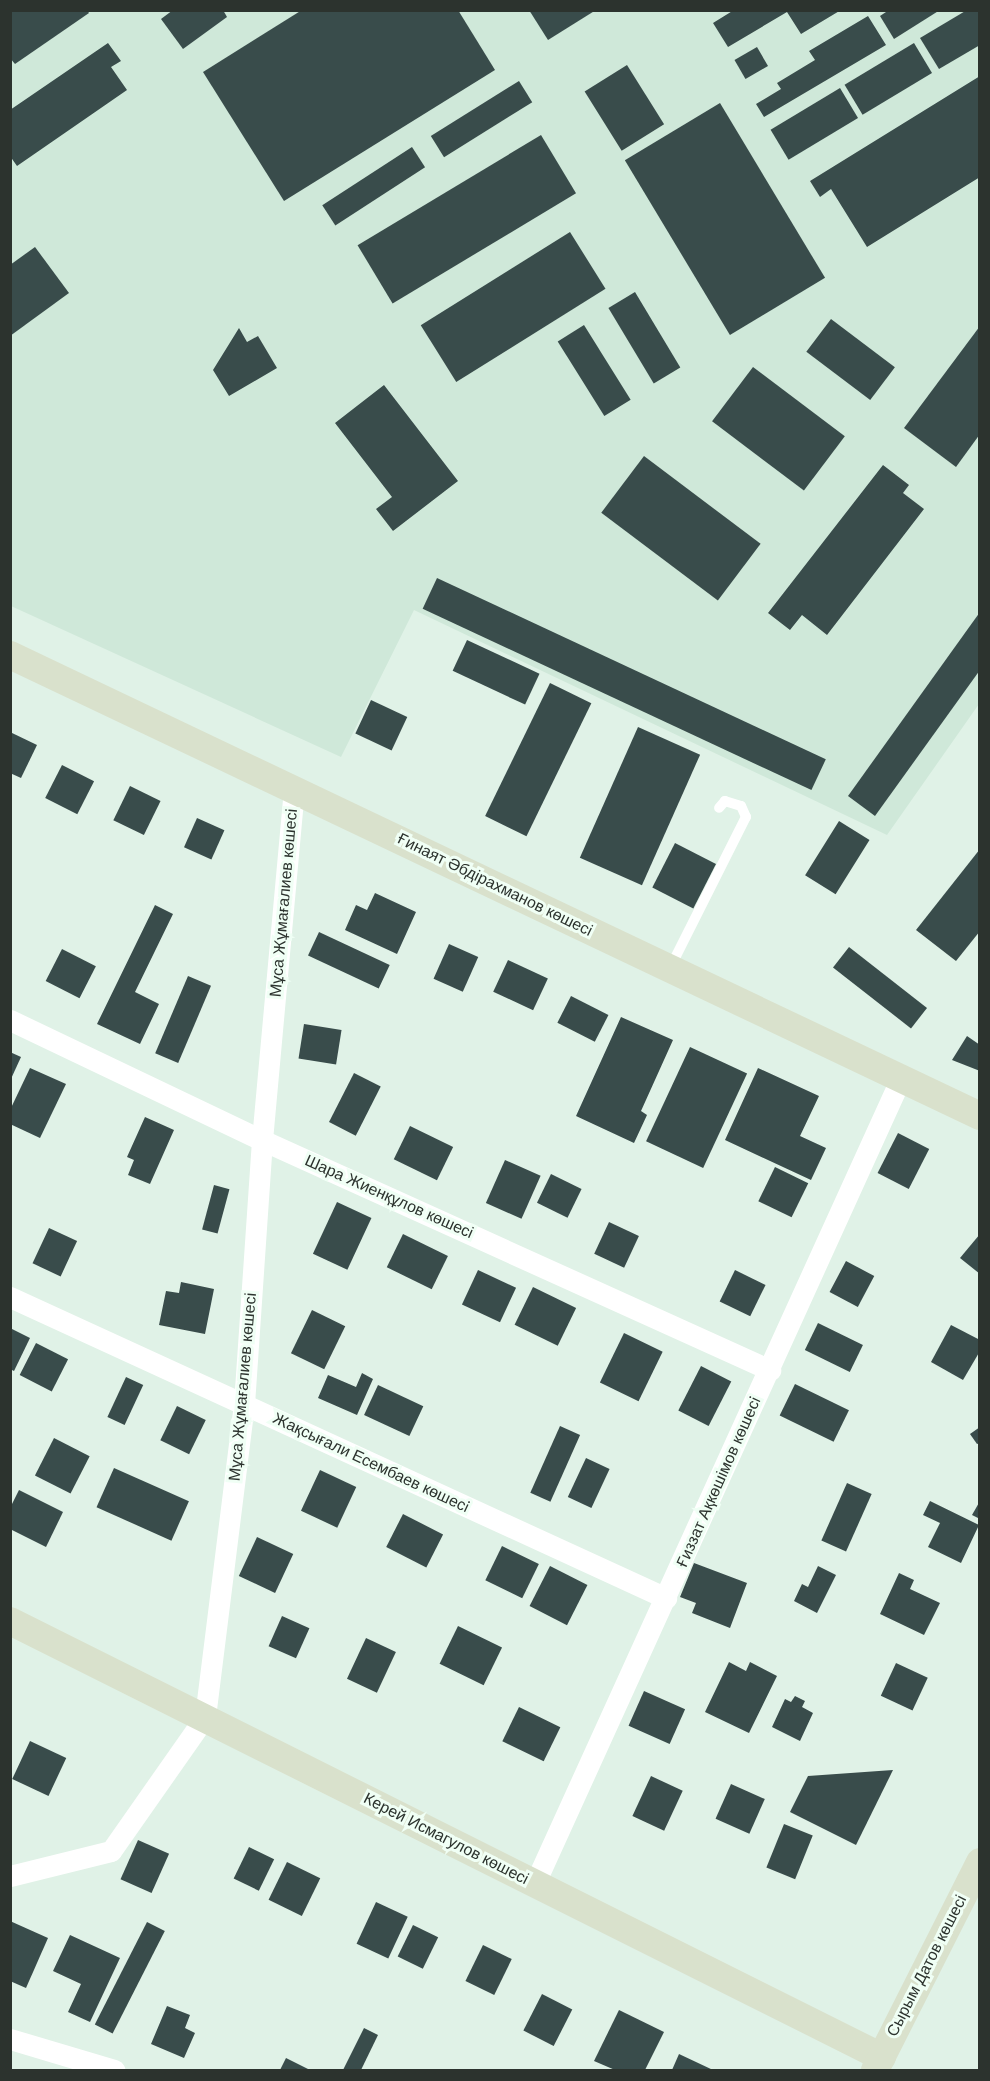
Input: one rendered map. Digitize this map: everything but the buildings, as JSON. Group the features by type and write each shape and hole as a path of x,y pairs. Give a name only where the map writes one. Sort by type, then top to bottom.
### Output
{"street":[{"name":"Ғинаят Әбдірахманов көшесі","path":"10,655 900,1080 980,1116"},
{"name":"Мұса Жұмағалиев көшесі","path":"10,1876 111,1851 205,1717 244,1404 262,1140 294,789"},
{"name":"Шара Жиенқұлов көшесі","path":"10,1020 262,1140 770,1370"},
{"name":"Ғиззат Ақкөшімов көшесi","path":"535,1883 900,1080"},
{"name":"Жақсығали Есембаев көшесi","path":"10,1297 666,1598"},
{"name":"Керей Исмагулов көшесі","path":"10,1621 535,1883 879,2064"},
{"name":"Сырым Датов көшесі","path":"879,2064 980,1862"},
{"path":"10,2039 114,2070"}],"lane":[{"path":"669,969 746,817 741,806 725,801 719,808"}],"shaded area":[{"path":"11,11 979,11 979,704 887,835 414,610 341,757 11,606"}]}
